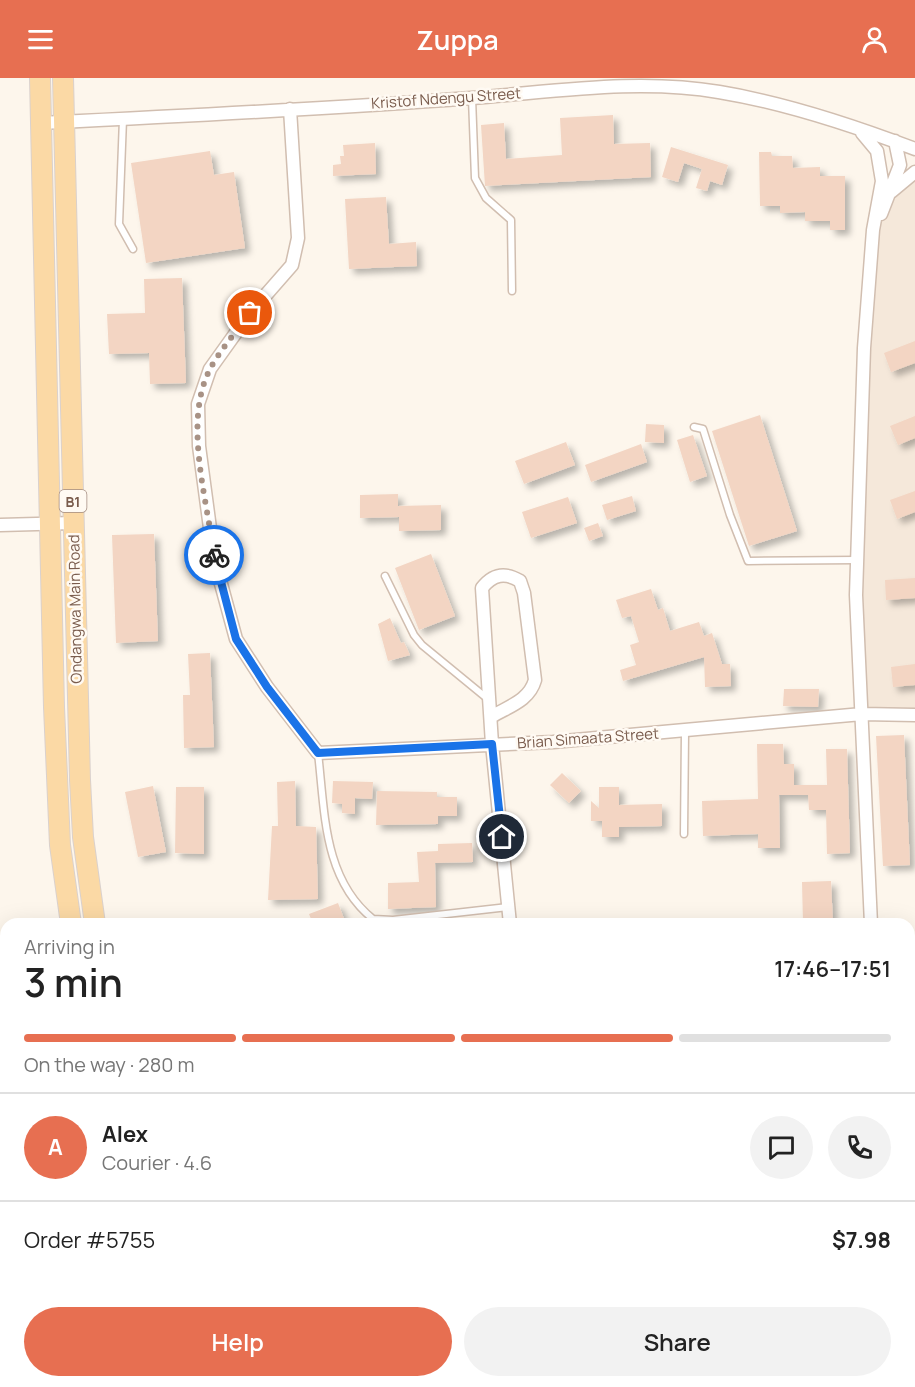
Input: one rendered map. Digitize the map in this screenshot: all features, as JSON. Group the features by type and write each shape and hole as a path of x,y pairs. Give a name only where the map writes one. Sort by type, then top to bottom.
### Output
{"main road":[{"name":"Ondangwa Main Road","path":"40,78 48,524 60,845 71,918"},
{"name":"Ondangwa Main Road","path":"63,78 83,837 94,918"}],"street":[{"name":"Kristof Ndengu Street","path":"41,123 472,98 578,82 719,92 789,107 915,149"},
{"path":"290,109 298,238 292,265 250,313 210,369 198,404 199,446 214,558 236,639 267,687 318,753"},
{"path":"859,130 877,151 882,172 873,230 864,348 856,595 871,918"},
{"path":"873,230 891,192 900,160 895,141"},
{"path":"891,192 915,172"},
{"path":"0,525 73,523"},
{"path":"491,717 524,700 532,692 535,680 524,593 520,581 511,575 501,574 489,579 482,588 492,744 510,918"},
{"name":"Brian Simaata Street","path":"318,753 685,732 862,714 915,715"}],"lane":[{"path":"472,98 475,178 486,198 511,220 512,291"},
{"path":"123,119 119,224 133,249"},
{"path":"694,427 704,429 730,515 748,561 857,560"},
{"path":"385,576 414,635 422,645 489,700"},
{"path":"684,834 685,732"},
{"path":"318,753 329,848 336,871 352,899 372,918"},
{"path":"411,918 509,907"}],"shaded area":[{"path":"915,173 915,715 862,714 856,595 873,230 891,192"}],"building":[{"path":"613,115 614,144 650,143 651,177 485,186 481,125 504,123 506,159 562,155 560,118"},
{"path":"375,143 376,174 333,176 333,165 341,164 340,156 344,156 343,145"},
{"path":"671,147 728,165 722,185 710,181 707,191 696,188 702,169 684,163 678,182 662,177"},
{"path":"210,151 214,175 234,172 245,248 146,263 131,163"},
{"path":"759,152 771,152 772,156 792,156 793,168 820,167 820,176 845,176 845,230 830,230 830,221 805,221 805,212 780,213 780,206 760,206"},
{"path":"386,197 389,244 416,242 417,266 349,269 345,199"},
{"path":"182,278 186,383 150,384 149,353 109,354 107,314 145,313 144,279"},
{"path":"915,341 915,363 891,372 884,353"},
{"path":"760,415 797,531 749,546 712,431"},
{"path":"915,416 915,438 898,445 890,426"},
{"path":"646,424 664,425 664,443 645,442"},
{"path":"693,435 707,476 690,482 677,440"},
{"path":"566,442 575,465 524,484 515,461"},
{"path":"641,444 647,462 591,482 585,465"},
{"path":"915,491 915,512 897,519 890,500"},
{"path":"398,494 398,506 441,505 441,530 399,531 399,517 360,518 360,495"},
{"path":"632,496 636,511 607,520 602,505"},
{"path":"568,497 577,523 531,538 522,512"},
{"path":"598,523 603,536 589,541 584,528"},
{"path":"154,534 158,641 116,643 112,535"},
{"path":"431,554 455,616 419,630 395,568"},
{"path":"915,578 915,598 886,600 885,580"},
{"path":"651,589 658,610 663,608 670,631 699,622 704,636 712,633 722,664 730,664 731,686 705,687 704,657 623,681 620,670 636,665 630,645 639,642 631,616 622,618 616,600"},
{"path":"390,618 401,643 404,642 410,655 388,661 378,624"},
{"path":"210,653 214,747 184,748 183,695 190,695 188,654"},
{"path":"915,664 915,685 893,687 891,667"},
{"path":"784,689 819,689 818,707 783,706"},
{"path":"904,735 910,865 883,866 876,736"},
{"path":"757,744 783,744 784,764 794,764 794,785 827,785 826,749 847,749 850,853 827,854 826,810 809,810 808,795 779,795 780,848 758,848 758,834 703,836 702,801 758,799"},
{"path":"562,773 581,791 569,803 550,785"},
{"path":"295,781 296,826 316,827 318,899 268,900 272,826 278,826 277,782"},
{"path":"333,781 373,782 372,799 355,798 355,814 342,813 342,804 332,803"},
{"path":"153,786 166,852 138,857 125,792"},
{"path":"176,787 204,787 204,854 175,853"},
{"path":"599,787 619,787 619,805 662,804 662,826 619,827 619,837 602,837 602,821 591,821 591,801 599,808"},
{"path":"377,791 437,792 437,797 457,797 457,816 438,816 438,824 376,825"},
{"path":"472,843 473,862 435,863 436,907 388,909 388,883 419,882 417,852 438,851 438,844"},
{"path":"831,881 833,918 803,918 802,882"},
{"path":"338,903 344,918 311,918 309,914"}],"way so far":[{"path":"214,555 199,446 198,404 210,369 250,313"}],"route":[{"path":"214,555 236,639 267,687 318,753 492,744 502,837"}]}
